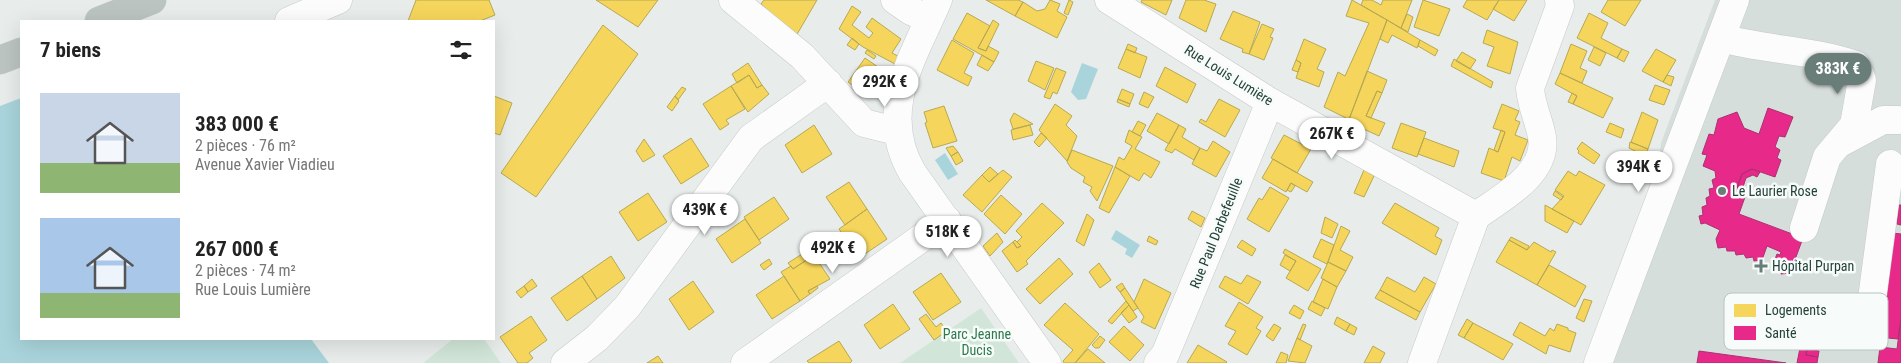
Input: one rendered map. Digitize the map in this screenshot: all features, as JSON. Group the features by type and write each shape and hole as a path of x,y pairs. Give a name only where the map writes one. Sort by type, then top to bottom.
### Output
{"highway":[{"path":"101,20 152,0"},
{"path":"0,60 20,52"}],"street":[{"path":"291,20 338,0"},
{"path":"733,0 802,56 864,123 896,131"},
{"path":"895,0 911,11 934,10 897,102 896,131 902,154 1047,363"},
{"name":"Rue Louis Lumière","path":"1109,0 1270,102 1476,216"},
{"path":"1422,363 1476,216 1530,177 1541,150 1542,138 1530,88 1560,6 1559,0"},
{"path":"1598,363 1735,0"},
{"path":"1721,38 1748,45 1834,58 1856,65 1862,80 1854,125 1827,157 1804,228"},
{"path":"564,363 597,338 627,307 751,138 828,83"},
{"name":"Rue Paul Darbefeuille","path":"1158,363 1165,356 1270,102"},
{"path":"1840,143 1883,120 1898,120"},
{"path":"1873,293 1890,164"},
{"path":"745,363 947,220"}],"shaded area":[{"name":"Hôpital Purpan","path":"1715,0 1901,0 1901,363 1586,363 1657,170 1661,143"}],"green space":[{"name":"Parc Jeanne Ducis","path":"981,308 1019,363 900,363"},
{"path":"452,340 485,340 501,363 423,363"}],"water":[{"path":"0,0 20,20 20,340 312,340 329,363 0,363"},
{"path":"1082,63 1098,69 1086,99 1078,100 1071,92"},
{"path":"945,153 958,174 948,180 935,160"},
{"path":"1116,230 1140,245 1132,258 1125,254 1127,249 1111,239"}],"pier":[{"path":"0,0 27,0 44,20 20,20 20,98 0,106"}],"building: Logements":[{"path":"416,0 489,0 495,15 482,20 408,20"},
{"path":"596,0 658,0 638,27"},
{"path":"764,0 817,0 796,36 761,4"},
{"path":"986,0 1018,0 1023,2 1015,16"},
{"path":"1050,0 1060,4 1057,11 1067,17 1057,38 1015,16 1023,2 1037,11 1045,9"},
{"path":"1069,0 1073,2 1068,15 1064,13"},
{"path":"1142,0 1172,0 1166,15 1141,2"},
{"path":"1186,0 1204,0 1216,4 1206,32 1179,18"},
{"path":"1352,0 1387,20 1345,130 1342,128 1346,118 1324,107 1338,72 1345,76 1369,23 1346,16"},
{"path":"1363,0 1372,0 1381,5 1383,0 1412,0 1401,28 1361,5"},
{"path":"1423,0 1450,9 1439,36 1414,27"},
{"path":"1467,0 1499,0 1487,20 1463,7"},
{"path":"1499,0 1527,0 1514,21 1493,9"},
{"path":"1608,0 1641,0 1625,26 1601,12"},
{"path":"852,6 861,12 852,25 869,38 873,33 866,27 872,18 901,39 892,53 898,56 895,64 863,47 839,29"},
{"path":"1233,11 1260,22 1249,54 1242,52 1243,49 1220,39"},
{"path":"967,13 990,26 978,48 986,51 988,46 999,52 994,62 953,39"},
{"path":"1589,13 1608,23 1601,38 1622,49 1617,58 1577,38"},
{"path":"1407,14 1413,17 1408,32 1401,28"},
{"path":"993,20 999,24 986,51 978,48"},
{"path":"1387,20 1420,40 1417,48 1392,35 1388,43 1380,39"},
{"path":"1262,24 1274,29 1270,37 1273,38 1264,60 1249,54"},
{"path":"603,25 638,54 536,197 501,173"},
{"path":"1487,30 1518,42 1510,74 1487,66 1494,47 1483,43"},
{"path":"852,38 859,44 855,50 847,45"},
{"path":"1304,39 1326,49 1317,69 1324,72 1319,87 1296,78 1301,63 1296,60"},
{"path":"952,40 974,53 964,73 972,77 968,86 937,70"},
{"path":"1420,40 1438,50 1435,56 1418,46"},
{"path":"1128,44 1137,48 1135,53 1126,49"},
{"path":"1571,44 1587,51 1580,68 1587,71 1582,83 1560,73"},
{"path":"1594,47 1606,53 1600,66 1588,60"},
{"path":"1126,49 1147,57 1140,78 1118,68"},
{"path":"1622,49 1629,52 1624,62 1617,58"},
{"path":"1656,49 1676,60 1663,82 1642,71"},
{"path":"867,50 876,56 874,59 865,53"},
{"path":"1462,52 1476,60 1470,69 1456,61"},
{"path":"982,55 994,62 988,71 977,65"},
{"path":"865,58 878,67 869,80 875,85 867,96 848,82"},
{"path":"1454,59 1493,82 1491,88 1451,66"},
{"path":"1296,60 1301,63 1298,72 1292,70"},
{"path":"1036,61 1054,68 1045,90 1028,81"},
{"path":"748,63 762,85 757,88 749,75 737,83 732,74"},
{"path":"1165,67 1196,84 1187,103 1156,86"},
{"path":"1056,68 1066,72 1057,94 1053,92 1050,99 1044,97"},
{"path":"1367,71 1387,80 1382,93 1377,91 1366,116 1385,123 1379,136 1348,122"},
{"path":"1560,73 1613,98 1603,118 1573,104 1577,96 1555,84"},
{"path":"749,75 757,88 762,85 769,94 748,112 731,86"},
{"path":"1667,75 1674,77 1671,86 1663,82"},
{"path":"1655,85 1670,90 1664,105 1649,100"},
{"path":"731,86 745,109 726,120 729,124 720,130 703,104"},
{"path":"682,87 686,89 678,100 675,96"},
{"path":"1122,89 1134,94 1130,104 1118,99"},
{"path":"1377,91 1382,93 1371,118 1366,116"},
{"path":"1144,92 1154,97 1148,108 1139,104"},
{"path":"1572,93 1577,96 1573,104 1568,102"},
{"path":"495,96 512,103 500,135 495,133"},
{"path":"675,96 679,101 672,111 667,107"},
{"path":"1118,99 1130,104 1129,107 1117,102"},
{"path":"1219,99 1240,110 1225,137 1199,122 1201,119 1206,122"},
{"path":"1055,104 1072,116 1066,125 1077,136 1067,161 1039,130"},
{"path":"1502,104 1519,111 1515,120 1520,122 1515,135 1528,140 1520,161 1512,157 1504,181 1481,173 1489,148 1498,152 1505,132 1493,128"},
{"path":"944,106 957,141 933,148 925,123 927,122 924,112"},
{"path":"1642,112 1658,120 1648,149 1631,142"},
{"path":"1014,113 1033,124 1013,129 1010,120"},
{"path":"1157,113 1179,125 1169,144 1147,131"},
{"path":"1138,121 1146,125 1140,136 1132,132"},
{"path":"1401,123 1426,132 1417,157 1392,148"},
{"path":"1610,123 1624,129 1621,138 1606,132"},
{"path":"814,125 832,154 802,173 785,145"},
{"path":"1030,125 1033,135 1013,140 1011,130"},
{"path":"1179,125 1186,129 1182,137 1200,148 1194,160 1175,149 1172,153 1165,150"},
{"path":"1129,130 1142,137 1135,149 1160,162 1151,178 1144,173 1139,181 1115,167 1119,157 1124,160 1132,146 1125,142"},
{"path":"1501,130 1505,132 1498,152 1494,150"},
{"path":"1041,133 1047,138 1039,147 1034,142"},
{"path":"1284,135 1311,149 1297,173 1271,158"},
{"path":"691,138 709,166 681,184 663,156"},
{"path":"1424,138 1459,151 1454,167 1418,154"},
{"path":"644,139 655,155 643,162 636,151"},
{"path":"1213,141 1230,152 1216,177 1192,164 1200,148 1207,151"},
{"path":"1582,142 1600,155 1594,164 1578,153 1577,149"},
{"path":"1630,142 1648,149 1645,156 1629,148"},
{"path":"953,146 958,152 951,156 946,148"},
{"path":"1072,150 1113,166 1097,201 1090,191 1092,187 1083,182 1085,177 1071,168 1067,162"},
{"path":"958,152 963,161 956,165 951,156"},
{"path":"1273,159 1313,182 1307,192 1291,183 1286,192 1262,178"},
{"path":"1636,159 1643,161 1637,180 1629,177"},
{"path":"990,167 998,174 989,182 982,175"},
{"path":"1115,167 1130,176 1109,213 1099,208"},
{"path":"1003,170 1012,177 982,212 963,195 982,175 989,182"},
{"path":"1364,170 1374,176 1364,197 1354,193"},
{"path":"1568,171 1576,176 1579,171 1605,185 1581,225 1552,209 1564,196 1555,190"},
{"path":"849,182 867,209 845,225 826,197"},
{"path":"1291,183 1295,186 1291,192 1287,190"},
{"path":"1270,187 1289,198 1269,232 1247,219 1259,198 1262,200"},
{"path":"1555,191 1563,197 1561,200 1553,195"},
{"path":"648,193 667,222 638,241 619,212"},
{"path":"1001,195 1022,214 1005,234 984,214"},
{"path":"774,197 789,219 759,240 744,217"},
{"path":"1042,203 1064,223 1026,261 1028,264 1017,272 1002,251 1013,242 1017,248 1021,246 1017,242 1022,237 1016,231"},
{"path":"1395,203 1439,228 1435,236 1442,240 1436,255 1382,223"},
{"path":"1545,205 1574,221 1567,233 1545,221"},
{"path":"867,209 887,239 859,258 839,229"},
{"path":"1192,211 1205,218 1201,227 1188,219"},
{"path":"1087,214 1094,220 1084,246 1076,241"},
{"path":"1325,217 1338,224 1332,238 1321,233"},
{"path":"745,219 761,243 732,263 716,239"},
{"path":"1341,226 1350,231 1340,250 1353,257 1346,271 1328,262"},
{"path":"997,233 1003,242 990,256 983,246"},
{"path":"832,234 841,247 835,252 825,238"},
{"path":"1149,236 1158,241 1156,245 1147,241"},
{"path":"1511,237 1529,246 1527,250 1509,240"},
{"path":"1321,239 1334,245 1327,264 1313,257"},
{"path":"1015,240 1021,246 1017,248 1013,242"},
{"path":"1242,240 1256,249 1252,256 1237,247"},
{"path":"1509,240 1527,250 1534,242 1551,252 1552,250 1556,252 1537,285 1496,262"},
{"path":"810,249 814,255 793,269 788,263"},
{"path":"1285,249 1321,269 1308,291 1286,278 1296,261 1283,253"},
{"path":"814,255 830,279 808,291 810,294 800,301 781,272 791,266 793,269"},
{"path":"1285,255 1296,261 1290,271 1280,265"},
{"path":"611,256 625,278 597,299 582,276"},
{"path":"1059,258 1073,274 1040,304 1026,289"},
{"path":"769,259 772,264 764,270 760,265"},
{"path":"1328,262 1346,271 1337,287 1321,278"},
{"path":"1099,263 1111,280 1100,288 1089,272"},
{"path":"1549,265 1586,286 1575,307 1537,285"},
{"path":"941,273 961,302 933,320 913,292"},
{"path":"1247,275 1261,282 1248,304 1219,287 1225,276 1241,284"},
{"path":"582,276 597,299 567,321 551,298"},
{"path":"784,276 800,301 772,319 756,295"},
{"path":"1387,277 1415,292 1424,277 1436,284 1420,312 1380,290"},
{"path":"532,279 537,286 528,292 524,286"},
{"path":"1144,279 1171,293 1155,329 1141,322 1144,317 1134,302"},
{"path":"1323,279 1337,287 1328,309 1313,302"},
{"path":"693,281 714,312 689,330 669,299"},
{"path":"1122,283 1125,288 1120,292 1116,287"},
{"path":"524,286 528,292 521,298 516,292"},
{"path":"817,286 818,288 810,294 808,291"},
{"path":"1125,288 1138,308 1133,311 1120,292"},
{"path":"1380,290 1420,312 1416,320 1375,298"},
{"path":"1584,299 1592,301 1584,322 1576,318"},
{"path":"1126,301 1129,305 1112,324 1108,321"},
{"path":"1312,301 1325,308 1321,316 1308,309"},
{"path":"1239,302 1263,317 1256,328 1261,331 1247,355 1228,344 1236,331 1225,326"},
{"path":"1065,303 1099,334 1075,363 1064,363 1063,361 1073,350 1044,325"},
{"path":"893,304 910,329 880,349 864,325"},
{"path":"1129,305 1137,317 1129,323 1121,313"},
{"path":"1294,305 1304,311 1300,319 1289,313"},
{"path":"926,314 936,327 941,323 947,331 934,340 919,319"},
{"path":"531,316 547,340 529,353 533,358 527,363 518,363 500,337"},
{"path":"1337,317 1350,324 1346,331 1334,324"},
{"path":"1467,319 1473,323 1464,338 1458,335"},
{"path":"1520,322 1545,336 1550,328 1554,331 1557,324 1568,328 1568,330 1576,333 1570,352 1549,345 1546,354 1513,335"},
{"path":"1473,323 1513,344 1503,360 1464,338"},
{"path":"1274,324 1281,328 1273,341 1266,336"},
{"path":"1303,324 1306,325 1300,340 1297,338"},
{"path":"1350,324 1357,328 1354,335 1346,331"},
{"path":"1124,326 1144,345 1130,361 1109,342"},
{"path":"1100,336 1105,340 1099,348 1095,348 1092,345"},
{"path":"1297,338 1312,346 1305,363 1288,361"},
{"path":"839,341 852,361 850,363 809,363 807,361"},
{"path":"1198,345 1227,362 1187,363"},
{"path":"1373,346 1385,353 1380,363 1364,363"},
{"path":"1088,349 1105,363 1075,363"},
{"path":"1281,352 1288,355 1286,363 1276,363"},
{"path":"658,356 663,363 647,363"}],"building: Santé":[{"name":"Le Laurier Rose","path":"1768,108 1793,117 1785,137 1779,136 1775,147 1780,150 1777,158 1781,160 1775,177 1752,169 1742,174 1735,194 1745,197 1739,214 1803,238 1790,273 1781,274 1781,270 1774,270 1773,264 1777,254 1780,255 1781,252 1767,246 1762,260 1754,261 1753,257 1746,258 1744,254 1736,255 1735,251 1727,251 1726,247 1718,248 1716,239 1720,230 1705,223 1701,224 1699,216 1703,215 1702,207 1707,205 1706,198 1710,196 1709,189 1714,188 1712,180 1716,178 1715,171 1703,166 1707,155 1702,154 1709,134 1714,135 1718,119 1737,112 1744,128 1759,134"},
{"path":"1752,169 1760,172 1757,177 1753,175 1746,178 1740,196 1735,194 1742,174"},
{"path":"1899,205 1901,205 1901,225 1897,224"},
{"path":"1892,233 1901,234 1901,319 1898,339 1888,338 1888,293 1884,293"},
{"path":"1901,319 1901,363 1878,363 1880,350 1888,350 1888,348 1897,349"},
{"path":"1800,350 1807,350 1806,355 1818,357 1817,363 1797,363"},
{"path":"1807,350 1819,351 1818,357 1806,355"},
{"path":"1699,351 1786,363 1697,363"}],"place":[{"name":"Le Laurier Rose","path":"1722,191"},
{"name":"Hôpital Purpan","path":"1761,266"}]}
